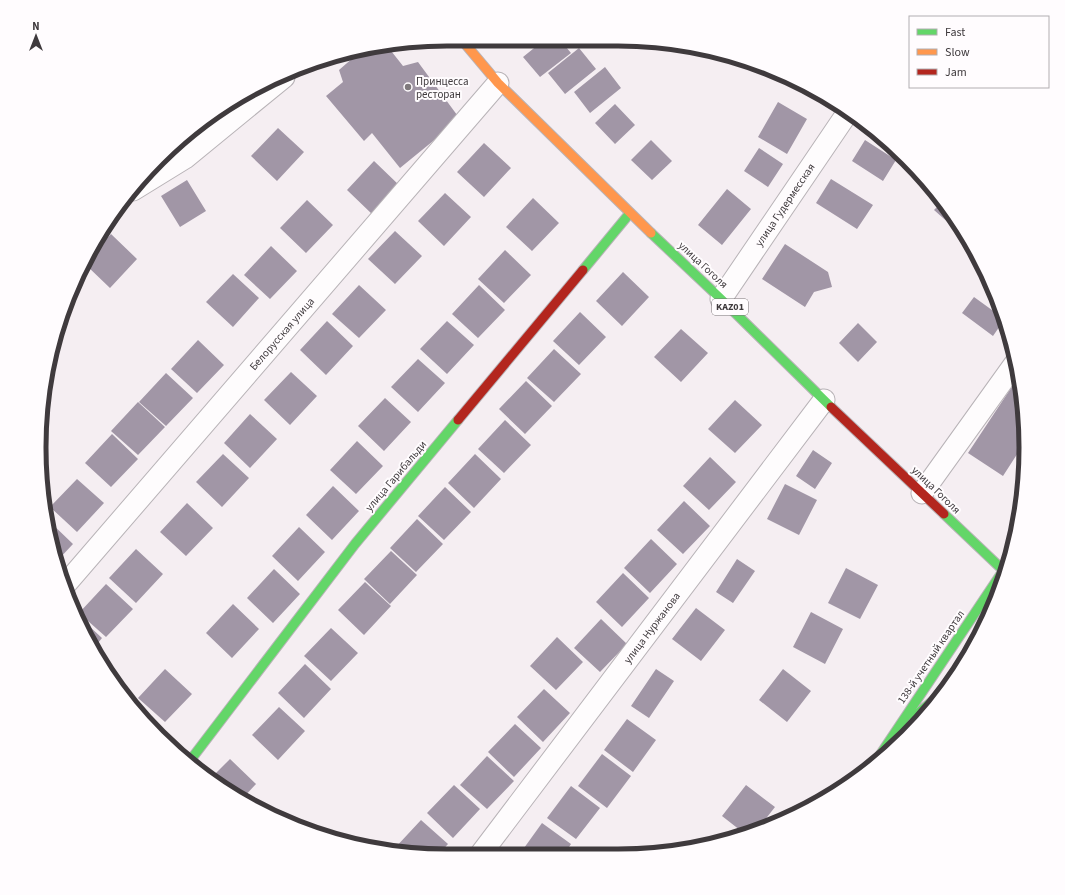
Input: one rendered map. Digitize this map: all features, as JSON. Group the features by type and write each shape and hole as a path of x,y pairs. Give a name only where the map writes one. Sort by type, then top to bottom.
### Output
{"main road":[{"name":"улица Гоголя","path":"467,46 498,83 630,213 721,298 824,400 1001,566"},
{"name":"улица Гарибальди","path":"193,757 355,544 630,213"},
{"name":"138-й учетный квартал","path":"887,744 994,586"},
{"path":"893,735 915,716"}],"street":[{"name":"Белорусская улица","path":"69,581 498,83"},
{"path":"148,181 185,158 274,85"},
{"name":"улица Гудермесская","path":"721,298 845,117"},
{"path":"922,493 1011,369"},
{"name":"улица Нуржанова","path":"485,849 824,400"}],"building":[{"path":"537,46 565,46 571,53 540,77 523,57"},
{"path":"579,48 596,69 565,94 548,73"},
{"path":"390,50 403,66 418,62 460,119 400,168 372,133 364,141 326,96 343,82 339,70 353,58"},
{"path":"605,67 621,88 590,113 574,92"},
{"path":"778,102 807,119 787,154 758,137"},
{"path":"615,104 635,125 615,144 595,123"},
{"path":"278,128 304,152 277,181 251,156"},
{"path":"651,140 672,161 652,180 631,160"},
{"path":"865,140 896,160 883,181 852,161"},
{"path":"484,143 511,168 484,197 457,172"},
{"path":"759,148 783,164 768,187 744,171"},
{"path":"374,161 400,186 373,215 347,190"},
{"path":"831,179 873,205 857,229 816,203"},
{"path":"187,180 206,211 180,227 161,196"},
{"path":"727,189 751,209 722,245 698,225"},
{"path":"445,193 471,217 444,246 418,221"},
{"path":"533,198 559,223 532,251 506,227"},
{"path":"307,200 333,225 306,253 280,228"},
{"path":"938,206 952,226 934,210"},
{"path":"395,231 422,256 395,284 368,259"},
{"path":"111,234 137,259 110,288 88,267 102,244"},
{"path":"785,244 828,272 832,287 814,292 805,307 762,279"},
{"path":"271,246 297,271 270,299 244,275"},
{"path":"505,250 531,275 504,303 478,279"},
{"path":"623,272 649,297 622,326 596,301"},
{"path":"233,274 259,298 233,327 206,302"},
{"path":"359,285 386,310 359,338 332,314"},
{"path":"479,285 505,310 478,338 452,314"},
{"path":"974,297 996,313 1000,326 993,336 962,313"},
{"path":"580,312 606,337 579,365 553,341"},
{"path":"327,321 353,346 326,375 300,350"},
{"path":"447,321 474,345 447,374 420,349"},
{"path":"858,323 877,342 858,362 839,343"},
{"path":"681,329 708,353 681,382 654,357"},
{"path":"198,340 224,365 197,393 171,369"},
{"path":"554,349 581,374 554,402 527,378"},
{"path":"418,359 445,383 418,412 391,387"},
{"path":"291,372 317,396 290,425 264,400"},
{"path":"166,373 193,398 166,426 139,402"},
{"path":"526,381 552,406 525,434 499,409"},
{"path":"1014,384 1018,421 1019,451 1003,476 968,453"},
{"path":"385,398 411,422 384,451 358,426"},
{"path":"735,400 762,425 735,453 708,429"},
{"path":"138,402 165,427 138,455 111,431"},
{"path":"250,414 277,439 250,468 224,443"},
{"path":"505,420 531,445 504,473 478,449"},
{"path":"112,434 138,459 111,487 85,463"},
{"path":"357,441 383,466 356,494 330,470"},
{"path":"813,450 832,463 815,489 796,476"},
{"path":"223,454 249,478 222,507 196,482"},
{"path":"475,454 501,479 474,508 448,483"},
{"path":"710,457 736,482 709,510 683,486"},
{"path":"77,479 104,503 77,532 50,507"},
{"path":"785,484 817,500 799,535 767,519"},
{"path":"333,486 359,511 332,540 306,515"},
{"path":"445,487 471,512 444,540 418,516"},
{"path":"684,501 710,526 683,554 657,530"},
{"path":"187,503 213,528 186,556 160,532"},
{"path":"417,519 443,544 416,572 390,548"},
{"path":"54,526 73,544 61,556"},
{"path":"299,527 325,552 298,581 272,556"},
{"path":"651,539 677,564 650,593 624,568"},
{"path":"136,549 163,574 136,603 109,578"},
{"path":"391,551 417,575 390,604 364,579"},
{"path":"737,559 755,571 733,603 716,592"},
{"path":"846,568 878,585 860,619 828,603"},
{"path":"274,569 300,594 273,623 247,598"},
{"path":"623,573 649,598 622,627 596,602"},
{"path":"365,582 391,606 364,635 338,610"},
{"path":"106,584 133,609 106,637 84,617 81,611"},
{"path":"233,604 259,629 232,658 206,633"},
{"path":"696,608 725,630 701,661 672,639"},
{"path":"811,612 843,629 825,664 793,647"},
{"path":"601,619 627,644 600,672 574,648"},
{"path":"86,624 102,638 98,644"},
{"path":"331,628 358,653 331,681 304,656"},
{"path":"557,637 583,662 556,690 530,666"},
{"path":"305,664 331,689 304,718 278,693"},
{"path":"165,669 192,694 165,722 138,698"},
{"path":"656,669 674,681 649,718 631,706"},
{"path":"783,669 811,691 787,722 759,700"},
{"path":"544,689 570,713 543,742 517,717"},
{"path":"279,707 305,731 278,760 252,735"},
{"path":"627,719 656,740 633,772 604,750"},
{"path":"515,724 541,748 514,777 488,752"},
{"path":"602,754 631,776 607,808 578,786"},
{"path":"487,756 514,781 487,809 460,785"},
{"path":"230,759 256,784 246,794 215,774"},
{"path":"454,785 480,809 453,838 427,813"},
{"path":"746,785 775,807 764,821 740,830 722,816"},
{"path":"571,786 600,808 576,839 547,818"},
{"path":"421,820 448,844 444,849 397,846"},
{"path":"542,823 571,844 568,849 523,849"}],"traffic: fast":[{"path":"583,270 630,213"},
{"path":"651,233 831,407"},
{"path":"193,757 355,544 458,420"},
{"path":"944,514 1000,568"},
{"path":"888,744 996,581"}],"traffic: slow":[{"path":"467,46 498,83 651,233"}],"traffic: jam":[{"path":"458,420 583,270"},
{"path":"831,407 944,514"}],"place":[{"name":"Принцесса ресторан","path":"408,87"}]}
